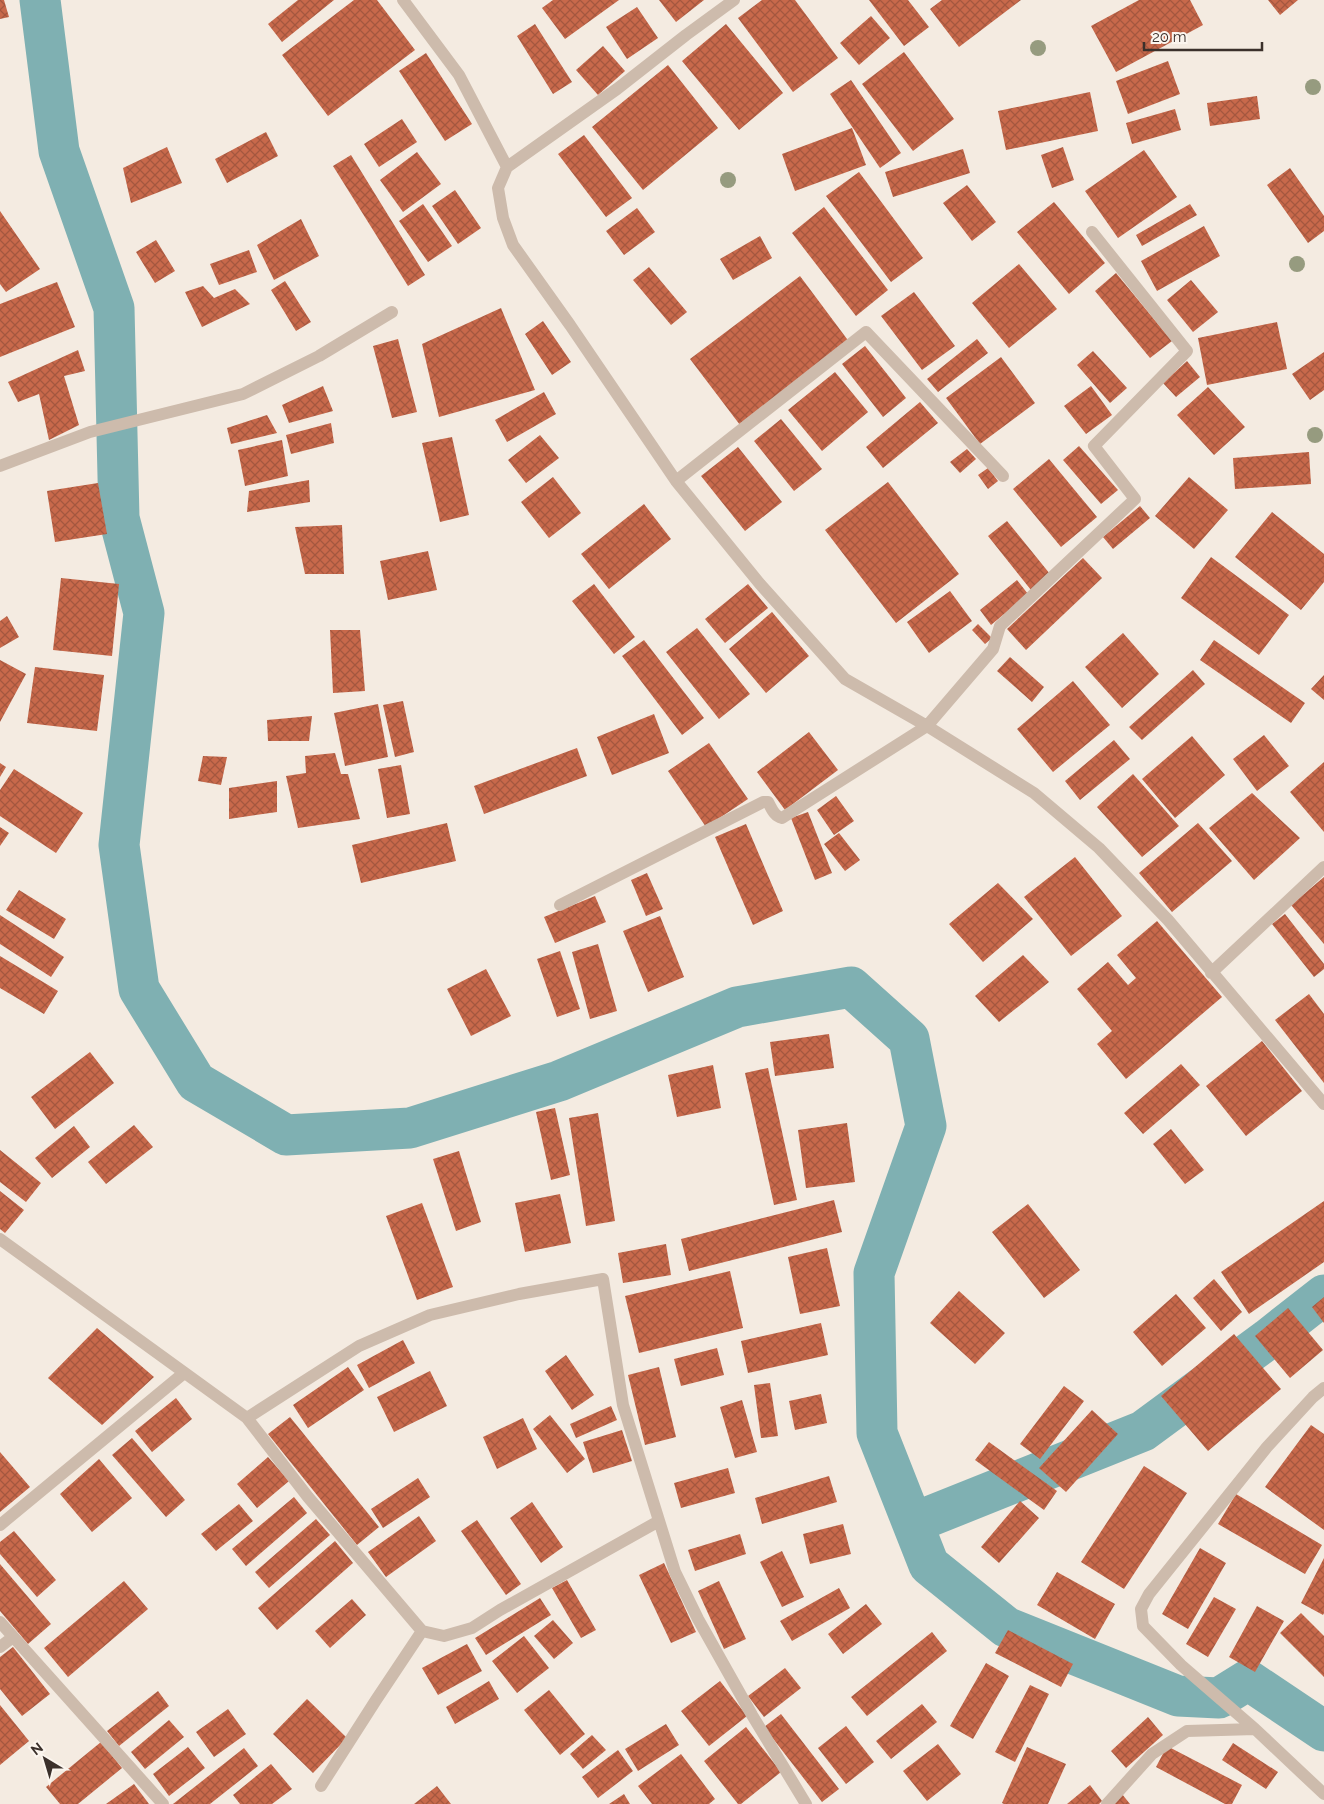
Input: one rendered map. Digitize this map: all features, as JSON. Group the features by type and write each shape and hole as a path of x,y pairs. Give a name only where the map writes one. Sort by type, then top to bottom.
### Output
{"street":[{"path":"403,0 459,75 507,167"},
{"path":"734,0 617,89 507,167 498,188 503,218 513,245 676,481 760,584 845,678 927,726 1034,793 1099,848 1168,920 1324,1104"},
{"path":"560,904 757,804 768,802 774,813 782,818 927,726 993,650 1000,626 1136,499 1094,446 1188,351 1092,232"},
{"path":"0,466 90,432 243,394 319,356 392,312"},
{"path":"676,481 866,332 1003,476"},
{"path":"1211,973 1324,867"},
{"path":"0,1239 247,1418 308,1497 422,1631 444,1636 472,1628 500,1610 659,1521"},
{"path":"247,1418 359,1346 430,1314 519,1294 603,1280 623,1405 675,1572 698,1619 766,1739 806,1804"},
{"path":"0,1525 184,1373"},
{"path":"1324,1388 1313,1397 1267,1448 1149,1594 1141,1609 1143,1626 1181,1665 1255,1729 1324,1794"},
{"path":"0,1622 163,1804"},
{"path":"321,1786 422,1631"},
{"path":"0,1647 12,1636"},
{"path":"1107,1804 1152,1754 1187,1731 1255,1729"}],"building":[{"path":"0,0 4,0 9,17 0,19"},
{"path":"298,0 334,0 282,42 268,24"},
{"path":"354,0 377,0 415,50 328,116 282,55"},
{"path":"553,0 619,0 565,39 542,8"},
{"path":"659,0 704,0 676,22"},
{"path":"762,0 795,0 838,58 793,92 738,18"},
{"path":"869,0 908,0 929,27 904,46"},
{"path":"942,0 1021,0 959,47 930,9"},
{"path":"1139,0 1190,0 1203,25 1116,72 1091,26"},
{"path":"1268,0 1298,0 1280,15"},
{"path":"637,7 658,38 627,59 606,27"},
{"path":"871,16 890,38 859,65 840,43"},
{"path":"535,24 572,82 553,94 517,36"},
{"path":"726,24 783,93 739,130 682,61"},
{"path":"603,46 625,71 598,95 576,70"},
{"path":"904,52 954,119 913,151 862,84"},
{"path":"426,53 472,124 445,141 399,71"},
{"path":"1168,61 1180,94 1128,114 1116,81"},
{"path":"668,65 718,128 643,190 592,127"},
{"path":"851,80 901,153 880,168 830,94"},
{"path":"1090,92 1098,131 1006,150 998,111"},
{"path":"1257,96 1260,119 1210,126 1207,103"},
{"path":"1175,109 1181,130 1132,144 1126,123"},
{"path":"402,119 417,142 379,167 364,144"},
{"path":"852,128 866,165 795,191 782,154"},
{"path":"266,132 278,156 227,183 215,159"},
{"path":"584,135 632,198 606,217 558,154"},
{"path":"167,147 182,183 131,203 123,168"},
{"path":"1063,147 1074,180 1052,188 1041,155"},
{"path":"963,149 970,173 893,197 885,172"},
{"path":"1144,150 1177,197 1118,238 1085,191"},
{"path":"417,152 441,184 403,212 380,180"},
{"path":"351,155 425,275 408,286 333,166"},
{"path":"1290,168 1324,216 1324,231 1308,243 1267,185"},
{"path":"859,172 923,258 891,282 826,196"},
{"path":"967,185 996,222 972,241 943,203"},
{"path":"455,190 481,228 458,244 432,206"},
{"path":"1054,202 1105,263 1069,294 1017,232"},
{"path":"423,204 452,246 428,262 399,221"},
{"path":"1190,204 1197,215 1142,246 1136,235"},
{"path":"824,207 888,290 856,316 792,233"},
{"path":"637,208 655,232 624,255 606,231"},
{"path":"0,211 40,269 6,292 0,284"},
{"path":"301,219 319,256 274,280 257,245"},
{"path":"1204,226 1220,256 1157,291 1141,261"},
{"path":"760,236 772,258 733,280 720,259"},
{"path":"156,240 175,271 155,283 136,252"},
{"path":"249,250 257,272 219,285 210,264"},
{"path":"1019,264 1057,309 1009,348 972,303"},
{"path":"649,267 687,312 671,325 633,280"},
{"path":"1116,273 1172,341 1150,358 1095,291"},
{"path":"800,276 850,343 740,425 690,359"},
{"path":"1191,280 1218,312 1193,332 1167,300"},
{"path":"285,281 311,322 296,331 271,290"},
{"path":"57,282 75,327 0,357 0,304"},
{"path":"203,286 214,298 235,289 250,304 202,327 185,292"},
{"path":"914,292 955,346 922,370 881,316"},
{"path":"501,308 535,390 439,417 422,344"},
{"path":"543,321 571,362 552,375 525,334"},
{"path":"1277,322 1287,369 1207,385 1198,338"},
{"path":"398,339 417,412 392,418 373,346"},
{"path":"977,339 988,353 938,392 927,379"},
{"path":"865,346 906,398 883,417 842,364"},
{"path":"78,350 85,371 64,376 79,425 49,440 39,394 18,402 8,382"},
{"path":"1093,351 1127,388 1110,403 1077,365"},
{"path":"1324,352 1324,390 1310,400 1292,374"},
{"path":"1001,357 1035,403 980,444 946,398"},
{"path":"1187,361 1200,377 1176,397 1163,383"},
{"path":"835,372 868,412 822,451 788,410"},
{"path":"323,386 333,411 289,423 282,405"},
{"path":"1091,386 1112,415 1086,434 1064,406"},
{"path":"1208,387 1245,427 1214,455 1177,415"},
{"path":"544,392 556,414 507,442 495,420"},
{"path":"920,402 938,423 883,468 866,447"},
{"path":"267,415 277,433 231,444 227,428"},
{"path":"781,419 822,469 794,491 754,441"},
{"path":"331,423 334,443 291,454 286,435"},
{"path":"540,435 559,458 526,483 508,460"},
{"path":"452,437 469,515 440,522 422,443"},
{"path":"282,440 288,476 245,486 238,450"},
{"path":"1079,446 1118,490 1101,504 1063,460"},
{"path":"738,447 782,502 745,531 701,476"},
{"path":"967,449 976,459 960,473 950,462"},
{"path":"1309,452 1311,484 1235,489 1233,458"},
{"path":"1049,459 1097,517 1061,547 1013,489"},
{"path":"988,468 998,481 988,489 978,475"},
{"path":"553,477 581,513 549,538 521,502"},
{"path":"1189,477 1228,510 1194,549 1155,516"},
{"path":"309,480 310,502 247,512 249,491"},
{"path":"888,482 959,574 896,623 825,530"},
{"path":"98,483 107,534 55,542 47,491"},
{"path":"644,504 671,539 609,589 581,554"},
{"path":"1140,506 1150,518 1113,549 1103,537"},
{"path":"1272,512 1324,554 1324,582 1301,610 1235,557"},
{"path":"1007,521 1050,574 1031,590 988,536"},
{"path":"342,525 344,574 305,574 295,527"},
{"path":"428,551 437,590 388,600 380,561"},
{"path":"1211,557 1289,615 1259,655 1181,598"},
{"path":"1083,558 1102,578 1026,650 1007,629"},
{"path":"61,578 119,584 112,656 53,650"},
{"path":"1017,580 1028,594 991,625 980,610"},
{"path":"594,584 635,637 614,654 572,601"},
{"path":"748,584 768,608 725,643 705,619"},
{"path":"950,591 972,621 929,653 907,622"},
{"path":"772,612 809,656 766,693 729,649"},
{"path":"7,616 19,637 0,648 0,621"},
{"path":"978,624 992,638 985,644 972,630"},
{"path":"697,628 750,694 719,719 666,652"},
{"path":"330,630 360,630 365,691 333,693"},
{"path":"1123,633 1159,674 1122,708 1085,667"},
{"path":"644,640 704,718 682,735 622,656"},
{"path":"1214,640 1305,703 1291,723 1200,660"},
{"path":"1010,657 1044,687 1032,702 997,671"},
{"path":"0,660 26,674 0,722"},
{"path":"35,667 104,675 97,731 27,723"},
{"path":"1193,670 1205,684 1142,740 1129,727"},
{"path":"1324,675 1324,700 1311,689"},
{"path":"1073,681 1110,725 1053,772 1017,729"},
{"path":"403,701 414,752 395,757 383,705"},
{"path":"378,704 388,757 345,766 334,713"},
{"path":"654,714 669,753 612,775 597,737"},
{"path":"312,716 309,741 268,741 267,720"},
{"path":"809,732 838,770 785,810 757,772"},
{"path":"1264,735 1289,766 1257,791 1233,759"},
{"path":"1192,736 1225,775 1175,818 1142,779"},
{"path":"1114,740 1130,759 1080,800 1065,781"},
{"path":"709,743 748,799 706,827 668,771"},
{"path":"577,748 587,776 484,814 474,786"},
{"path":"335,753 341,774 348,774 360,819 298,828 286,776 306,773 305,756"},
{"path":"203,756 227,757 221,785 198,781"},
{"path":"1324,762 1324,832 1290,792"},
{"path":"0,763 6,767 0,777"},
{"path":"401,765 410,814 387,818 378,769"},
{"path":"14,769 83,813 56,853 0,816 0,790"},
{"path":"1133,774 1179,826 1142,857 1097,807"},
{"path":"277,781 277,812 229,819 229,788"},
{"path":"1252,793 1300,838 1254,880 1209,828"},
{"path":"836,796 854,821 834,835 817,810"},
{"path":"808,812 832,873 815,880 791,818"},
{"path":"447,823 456,861 361,883 352,845"},
{"path":"1198,823 1232,861 1172,912 1139,873"},
{"path":"746,824 783,911 753,925 715,837"},
{"path":"0,827 9,833 0,846"},
{"path":"839,833 860,860 845,871 824,844"},
{"path":"1075,857 1122,916 1071,956 1024,897"},
{"path":"647,873 663,909 646,916 631,880"},
{"path":"1324,877 1324,944 1291,905"},
{"path":"998,883 1033,919 983,962 949,924"},
{"path":"19,890 66,919 54,939 6,910"},
{"path":"595,896 606,922 555,943 544,917"},
{"path":"1285,914 1324,964 1324,969 1314,977 1272,924"},
{"path":"0,915 64,957 51,977 0,944"},
{"path":"660,916 684,977 648,992 623,931"},
{"path":"1157,921 1222,997 1126,1079 1097,1044 1112,1031 1077,989 1108,962 1128,985 1136,978 1117,955"},
{"path":"598,944 617,1011 590,1019 572,952"},
{"path":"560,951 580,1009 557,1017 537,959"},
{"path":"1023,955 1049,982 999,1022 975,996"},
{"path":"0,956 58,991 44,1014 0,988"},
{"path":"486,969 511,1016 471,1036 447,989"},
{"path":"1309,994 1324,1014 1324,1083 1275,1020"},
{"path":"829,1034 834,1068 775,1076 770,1042"},
{"path":"1262,1041 1302,1091 1246,1136 1206,1086"},
{"path":"90,1052 114,1083 55,1129 31,1097"},
{"path":"1181,1064 1200,1085 1143,1134 1124,1113"},
{"path":"713,1065 721,1108 677,1117 668,1075"},
{"path":"768,1068 797,1200 774,1205 745,1073"},
{"path":"555,1108 570,1175 551,1180 536,1112"},
{"path":"598,1113 615,1221 586,1226 569,1118"},
{"path":"847,1123 855,1182 806,1188 798,1130"},
{"path":"134,1125 153,1147 106,1184 88,1162"},
{"path":"74,1126 90,1147 52,1178 35,1158"},
{"path":"1171,1129 1204,1170 1185,1184 1153,1144"},
{"path":"0,1150 41,1183 26,1202 0,1182"},
{"path":"459,1151 481,1222 456,1231 433,1159"},
{"path":"0,1191 24,1210 5,1233 0,1229"},
{"path":"560,1194 571,1243 525,1252 515,1203"},
{"path":"834,1200 842,1232 689,1271 681,1239"},
{"path":"1324,1201 1324,1262 1249,1314 1221,1272"},
{"path":"422,1203 453,1287 417,1300 386,1216"},
{"path":"1028,1204 1080,1270 1044,1298 992,1232"},
{"path":"666,1244 671,1275 623,1283 618,1253"},
{"path":"827,1248 840,1306 800,1314 788,1257"},
{"path":"730,1271 743,1328 639,1353 625,1296"},
{"path":"1214,1279 1242,1312 1221,1331 1193,1298"},
{"path":"959,1291 1005,1333 975,1364 930,1323"},
{"path":"1176,1294 1206,1328 1162,1366 1133,1332"},
{"path":"1324,1297 1324,1323 1312,1307"},
{"path":"1288,1308 1323,1350 1290,1378 1255,1336"},
{"path":"821,1323 828,1355 748,1373 741,1341"},
{"path":"97,1328 154,1377 102,1425 48,1378"},
{"path":"1234,1334 1281,1389 1208,1451 1161,1396"},
{"path":"403,1340 415,1363 369,1388 357,1365"},
{"path":"717,1348 724,1375 681,1386 674,1359"},
{"path":"566,1355 594,1395 572,1410 545,1371"},
{"path":"348,1367 364,1390 308,1428 293,1405"},
{"path":"659,1367 676,1437 645,1445 628,1375"},
{"path":"430,1371 447,1406 394,1432 377,1397"},
{"path":"770,1383 778,1436 761,1438 754,1385"},
{"path":"1064,1386 1084,1401 1040,1459 1020,1444"},
{"path":"821,1394 827,1423 795,1430 789,1401"},
{"path":"176,1398 192,1419 152,1452 135,1431"},
{"path":"742,1400 757,1452 735,1458 720,1407"},
{"path":"611,1406 617,1420 576,1438 570,1424"},
{"path":"1092,1410 1118,1434 1066,1492 1039,1468"},
{"path":"550,1415 585,1459 567,1473 533,1429"},
{"path":"290,1417 379,1527 357,1545 268,1434"},
{"path":"523,1418 537,1449 497,1469 483,1437"},
{"path":"1311,1425 1324,1434 1324,1530 1265,1487"},
{"path":"622,1430 632,1461 593,1473 583,1442"},
{"path":"132,1438 185,1500 166,1517 112,1455"},
{"path":"989,1442 1057,1491 1044,1510 975,1460"},
{"path":"0,1452 30,1487 0,1512"},
{"path":"268,1457 289,1481 257,1508 237,1484"},
{"path":"99,1459 132,1498 92,1532 60,1494"},
{"path":"1144,1466 1187,1493 1124,1589 1081,1562"},
{"path":"728,1468 735,1493 681,1508 674,1483"},
{"path":"829,1476 837,1502 762,1524 755,1498"},
{"path":"418,1478 430,1497 383,1528 371,1509"},
{"path":"1236,1494 1322,1545 1305,1574 1218,1524"},
{"path":"294,1497 307,1513 246,1566 232,1549"},
{"path":"1020,1501 1039,1518 999,1563 981,1547"},
{"path":"532,1502 563,1547 541,1563 510,1518"},
{"path":"239,1504 253,1521 216,1551 201,1534"},
{"path":"419,1516 436,1541 386,1577 368,1552"},
{"path":"316,1519 330,1535 269,1588 255,1572"},
{"path":"477,1520 521,1584 506,1595 461,1531"},
{"path":"843,1524 851,1554 810,1564 803,1534"},
{"path":"14,1531 56,1580 37,1597 0,1554 0,1542"},
{"path":"740,1534 746,1554 695,1571 688,1550"},
{"path":"335,1541 353,1563 277,1630 258,1608"},
{"path":"1200,1548 1226,1563 1188,1629 1162,1614"},
{"path":"782,1551 804,1597 782,1607 760,1562"},
{"path":"1324,1558 1324,1613 1323,1615 1301,1603"},
{"path":"664,1563 696,1632 671,1643 639,1575"},
{"path":"0,1564 51,1624 28,1644 0,1611"},
{"path":"1057,1572 1115,1604 1095,1639 1037,1605"},
{"path":"567,1580 596,1630 581,1638 552,1588"},
{"path":"124,1581 148,1609 68,1677 44,1648"},
{"path":"719,1581 746,1639 724,1649 698,1591"},
{"path":"839,1588 850,1608 792,1641 780,1621"},
{"path":"1214,1597 1236,1609 1208,1657 1186,1644"},
{"path":"540,1598 551,1615 486,1655 475,1638"},
{"path":"352,1599 366,1615 330,1648 315,1631"},
{"path":"866,1604 882,1624 843,1654 828,1634"},
{"path":"1257,1606 1284,1621 1255,1672 1229,1657"},
{"path":"1301,1613 1324,1636 1324,1677 1280,1633"},
{"path":"553,1620 573,1643 554,1659 534,1636"},
{"path":"1008,1630 1073,1664 1061,1687 995,1653"},
{"path":"932,1632 947,1651 867,1716 851,1697"},
{"path":"524,1636 549,1668 517,1693 492,1661"},
{"path":"467,1644 482,1671 438,1695 422,1668"},
{"path":"13,1647 50,1694 22,1716 0,1689 0,1657"},
{"path":"986,1663 1009,1676 973,1739 950,1726"},
{"path":"785,1668 801,1688 764,1717 748,1696"},
{"path":"489,1681 499,1699 455,1724 446,1707"},
{"path":"720,1681 747,1716 709,1746 681,1711"},
{"path":"1030,1685 1049,1694 1015,1762 995,1752"},
{"path":"549,1690 585,1734 560,1755 524,1710"},
{"path":"158,1691 169,1706 119,1746 107,1731"},
{"path":"307,1699 347,1738 313,1773 273,1734"},
{"path":"922,1704 937,1722 891,1759 876,1741"},
{"path":"0,1705 29,1741 0,1765"},
{"path":"228,1709 246,1734 214,1757 196,1732"},
{"path":"781,1714 839,1789 822,1802 764,1727"},
{"path":"1148,1717 1163,1735 1126,1768 1111,1751"},
{"path":"169,1720 184,1737 145,1769 131,1752"},
{"path":"666,1724 679,1745 638,1771 625,1749"},
{"path":"846,1726 874,1762 846,1784 818,1748"},
{"path":"746,1727 781,1772 741,1804 738,1804 704,1761"},
{"path":"592,1735 606,1750 583,1769 570,1754"},
{"path":"101,1742 122,1768 78,1804 60,1804 46,1787"},
{"path":"1233,1743 1278,1772 1266,1789 1222,1760"},
{"path":"938,1744 961,1774 927,1801 903,1771"},
{"path":"1167,1746 1242,1785 1232,1804 1225,1804 1156,1767"},
{"path":"188,1747 205,1768 169,1796 153,1774"},
{"path":"1027,1747 1066,1764 1048,1804 1004,1804 1002,1803"},
{"path":"244,1748 258,1766 210,1804 173,1804"},
{"path":"618,1750 633,1771 598,1798 582,1777"},
{"path":"681,1754 715,1799 709,1804 652,1804 638,1786"},
{"path":"271,1764 292,1789 272,1804 240,1804 233,1795"},
{"path":"134,1784 149,1804 106,1804"},
{"path":"1090,1785 1102,1801 1099,1804 1067,1804"},
{"path":"437,1786 451,1804 414,1804"},
{"path":"624,1794 630,1804 609,1804"},
{"path":"1122,1794 1130,1804 1110,1804"}],"waterway":[{"path":"40,0 59,151 114,308 119,518 144,613 119,845 139,989 196,1082 286,1135 410,1128 559,1081 737,1007 851,987 909,1039 926,1126 874,1273 877,1433 929,1565 1006,1627 1178,1696 1219,1698 1248,1680 1324,1731"},
{"path":"913,1523 1143,1431 1268,1339 1324,1295"}]}
